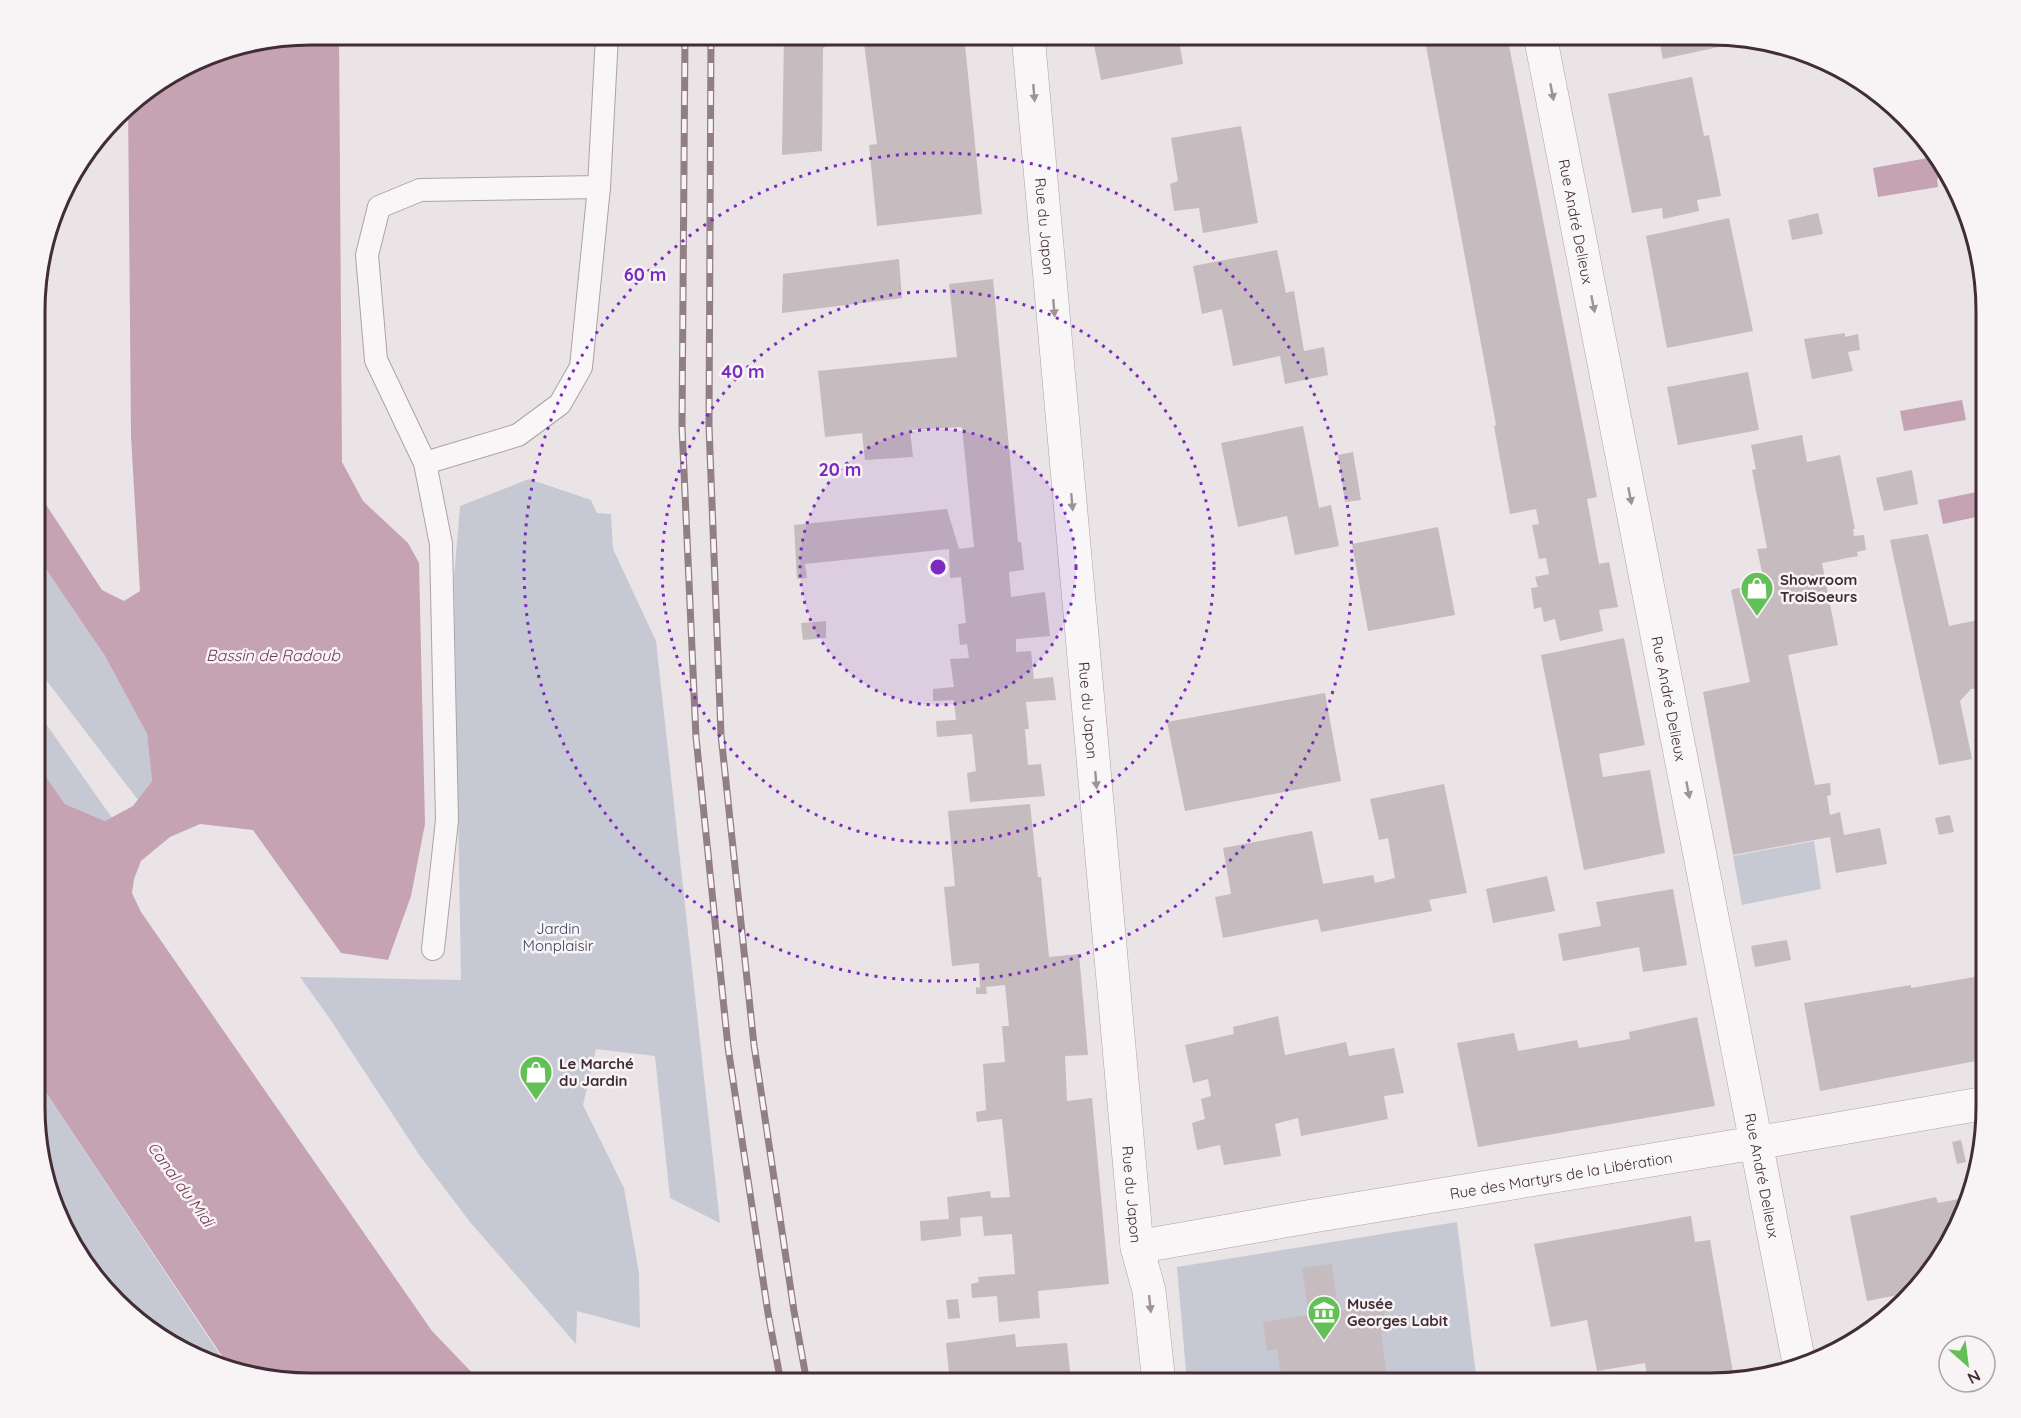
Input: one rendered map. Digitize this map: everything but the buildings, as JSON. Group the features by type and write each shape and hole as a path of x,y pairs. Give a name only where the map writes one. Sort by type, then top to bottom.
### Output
{"street":[{"name":"Rue du Japon","path":"1029,45 1137,1247 1149,1291 1158,1373"},
{"name":"Rue André Delieux","path":"1542,45 1798,1358"},
{"name":"Rue des Martyrs de la Libération","path":"1137,1247 1307,1216 1976,1104"}],"lane":[{"path":"425,463 518,435 560,404 581,367 599,187 606,45"},
{"path":"433,949 447,820 441,544 425,463 376,360 367,255 379,207 420,190 599,187"}],"green space":[{"name":"Jardin Monplaisir","path":"529,479 591,500 597,513 611,514 613,549 656,641 720,1223 670,1198 655,1056 596,1049 583,1105 624,1188 639,1273 640,1328 577,1311 576,1344 470,1222 420,1156 300,977 461,980 454,578 460,506"},
{"path":"45,568 105,656 147,734 152,781 138,800 45,678"},
{"path":"45,722 112,818 105,821 65,804 45,775"},
{"path":"1814,841 1821,889 1742,905 1733,856"},
{"path":"45,1091 222,1358 193,1346 149,1318 111,1283 90,1255 72,1225 54,1176 47,1142"},
{"path":"1457,1222 1476,1373 1186,1373 1177,1267"}],"water":[{"name":"Bassin de Radoub","path":"339,45 342,462 363,501 408,543 419,563 425,824 411,896 388,960 341,953 253,830 200,824 170,837 141,861 134,879 132,893 141,912 432,1331 472,1373 293,1372 259,1368 224,1358 45,1091 45,775 65,804 105,821 133,806 152,781 147,734 105,656 45,568 45,503 102,590 124,601 140,591 131,436 128,118 163,90 193,72 225,59 276,47"},
{"path":"1927,158 1939,177 1937,179 1938,187 1878,197 1873,168"},
{"path":"1962,400 1966,420 1904,431 1900,411"},
{"path":"1976,492 1976,517 1943,524 1938,500"}],"railway":[{"path":"685,45 682,427 696,737 728,1047 779,1373"},
{"path":"711,45 709,426 721,735 754,1045 805,1373"}],"place":[{"name":"Showroom TroiSoeurs","path":"1757,617"},
{"name":"Le Marché du Jardin","path":"536,1101"},
{"name":"Musée Georges Labit","path":"1324,1341"}],"water label":[{"name":"Canal du Midi","path":"181,1184"}]}
